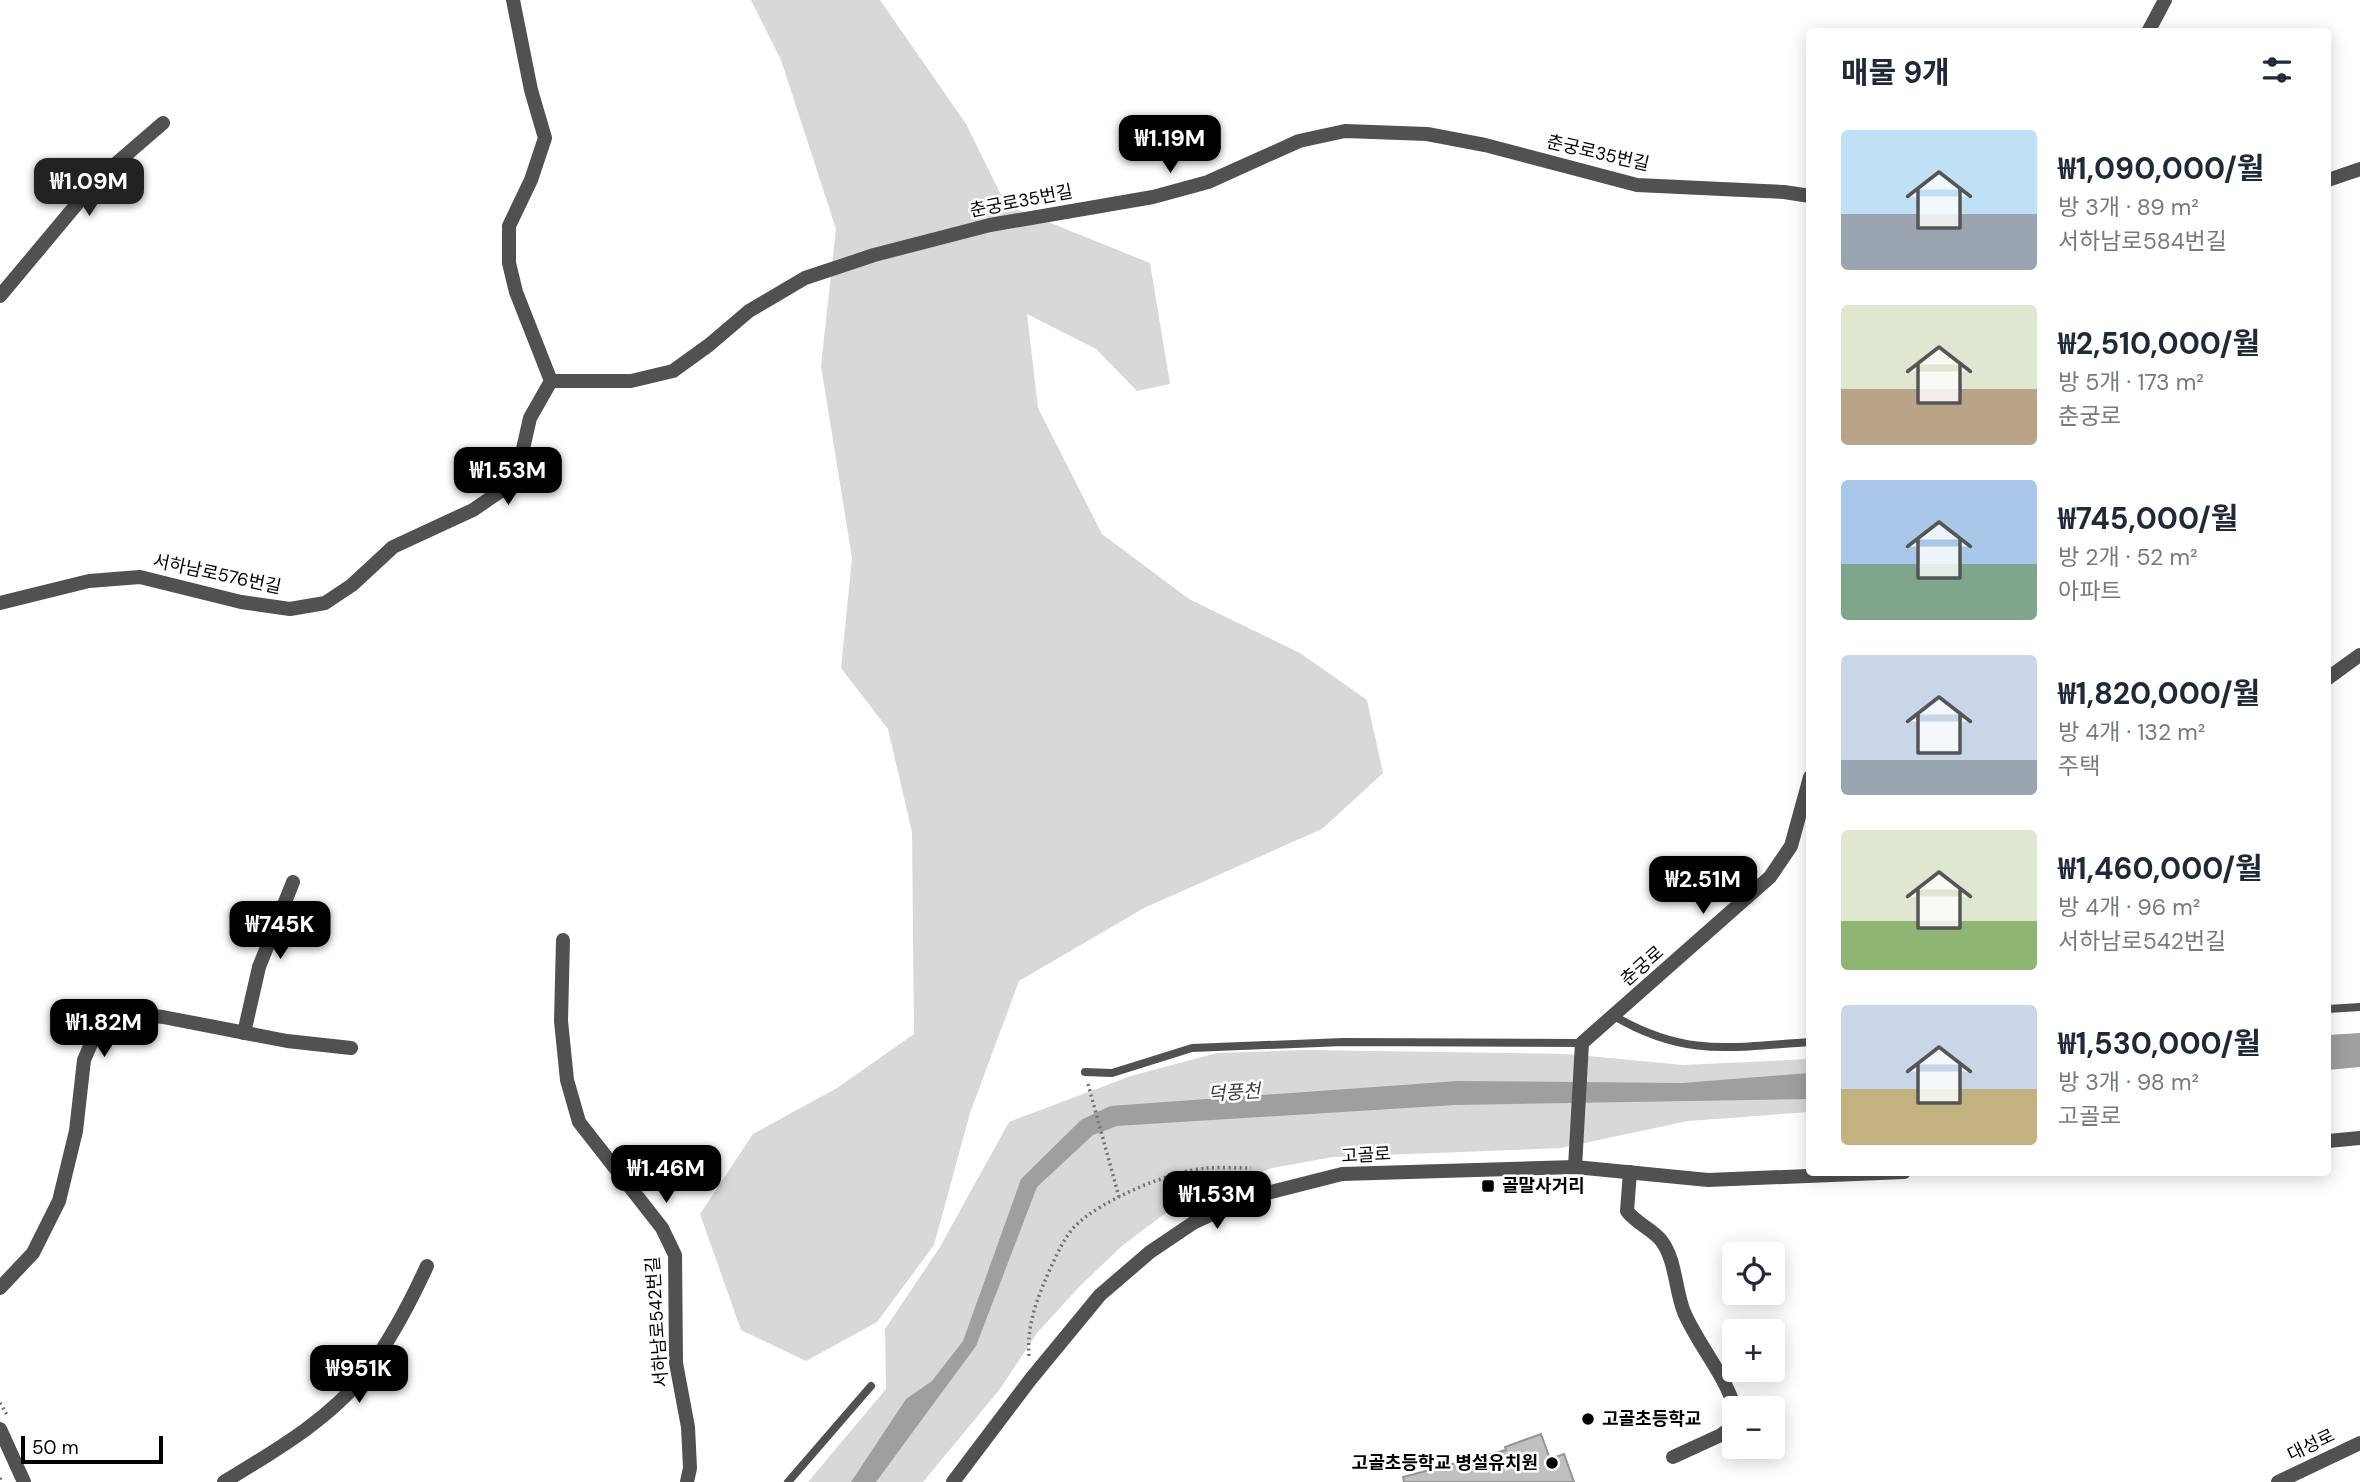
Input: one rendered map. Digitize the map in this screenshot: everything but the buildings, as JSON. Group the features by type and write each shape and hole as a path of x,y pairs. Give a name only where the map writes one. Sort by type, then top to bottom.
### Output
{"street":[{"path":"513,0 531,90 545,138 531,180 509,226 509,263 516,292 551,381"},
{"path":"2150,28 2165,0"},
{"path":"0,296 97,180 163,123"},
{"name":"춘궁로35번길","path":"551,381 631,381 673,371 749,311 805,278 874,255 990,225 1153,197 1208,182 1299,141 1345,131 1427,134 1485,145 1637,185 1784,191 1806,195"},
{"path":"2331,179 2360,169"},
{"name":"서하남로576번길","path":"0,603 89,581 140,577 242,602 290,609 325,603 352,585 393,547 473,510 505,488 520,462 530,418 551,381"},
{"path":"2331,676 2360,655"},
{"name":"춘궁로","path":"1582,1043 1770,877 1791,846 1806,791"},
{"path":"244,1032 259,967 293,882"},
{"name":"서하남로542번길","path":"564,940 561,1021 565,1068 579,1122 662,1228 675,1255 676,1363 688,1427 690,1468 687,1482"},
{"path":"0,1288 33,1253 59,1202 76,1131 85,1060 98,1028 122,1013 163,1017 351,1048"},
{"path":"1575,1167 1582,1043"},
{"path":"2331,1141 2360,1138"},
{"name":"고골로","path":"953,1482 1030,1380 1100,1295 1150,1252 1193,1223 1247,1198 1342,1174 1575,1167 1707,1180 1806,1176"},
{"path":"1630,1172 1627,1211 1660,1240 1672,1265 1684,1311 1732,1396"},
{"path":"224,1482 272,1453 322,1416 364,1375 408,1306 427,1266"},
{"path":"0,1429 24,1482"},
{"path":"1673,1457 1722,1434"},
{"name":"대성로","path":"2278,1482 2360,1443"}],"lane":[{"path":"2331,1009 2360,1007"},
{"path":"1614,1016 1641,1032 1675,1044 1718,1048 1806,1042"},
{"path":"1085,1072 1112,1073 1192,1048 1343,1042 1582,1043"},
{"path":"789,1482 871,1386"}],"path":[{"path":"1085,1072 1119,1196"},
{"path":"1030,1380 1028,1339 1035,1304 1050,1269 1075,1226 1119,1196 1164,1177 1206,1168 1251,1168"}],"shaded area":[{"path":"751,0 880,0 966,124 1006,205 1150,263 1170,384 1137,391 1096,349 1027,314 1038,408 1102,534 1189,599 1300,653 1367,700 1383,773 1322,829 1144,908 1019,981 970,1113 934,1245 877,1322 806,1361 741,1330 700,1214 753,1134 837,1088 914,1034 912,832 888,729 841,668 852,558 821,366 836,229 781,60"},
{"path":"2360,1033 2360,1067 2331,1070 2331,1035"},
{"path":"1307,1050 1567,1054 1683,1065 1806,1059 1806,1112 1688,1121 1561,1148 1333,1157 1272,1168 1211,1190 1163,1215 1123,1245 1080,1286 1037,1333 1000,1389 923,1482 808,1482 886,1389 885,1329 940,1247 1009,1122 1131,1076 1217,1053"},
{"path":"1806,1073 1806,1099 1455,1105 1117,1126 1093,1135 1037,1187 976,1346 876,1482 851,1482 906,1399 932,1381 963,1341 1021,1179 1081,1120 1110,1106 1458,1081 1682,1083"}],"place":[{"name":"골말사거리","path":"1488,1186"},
{"name":"고골초등학교","path":"1588,1419"},
{"name":"고골초등학교 병설유치원","path":"1552,1463"}],"water label":[{"name":"덕풍천","path":"1234,1092"}]}
